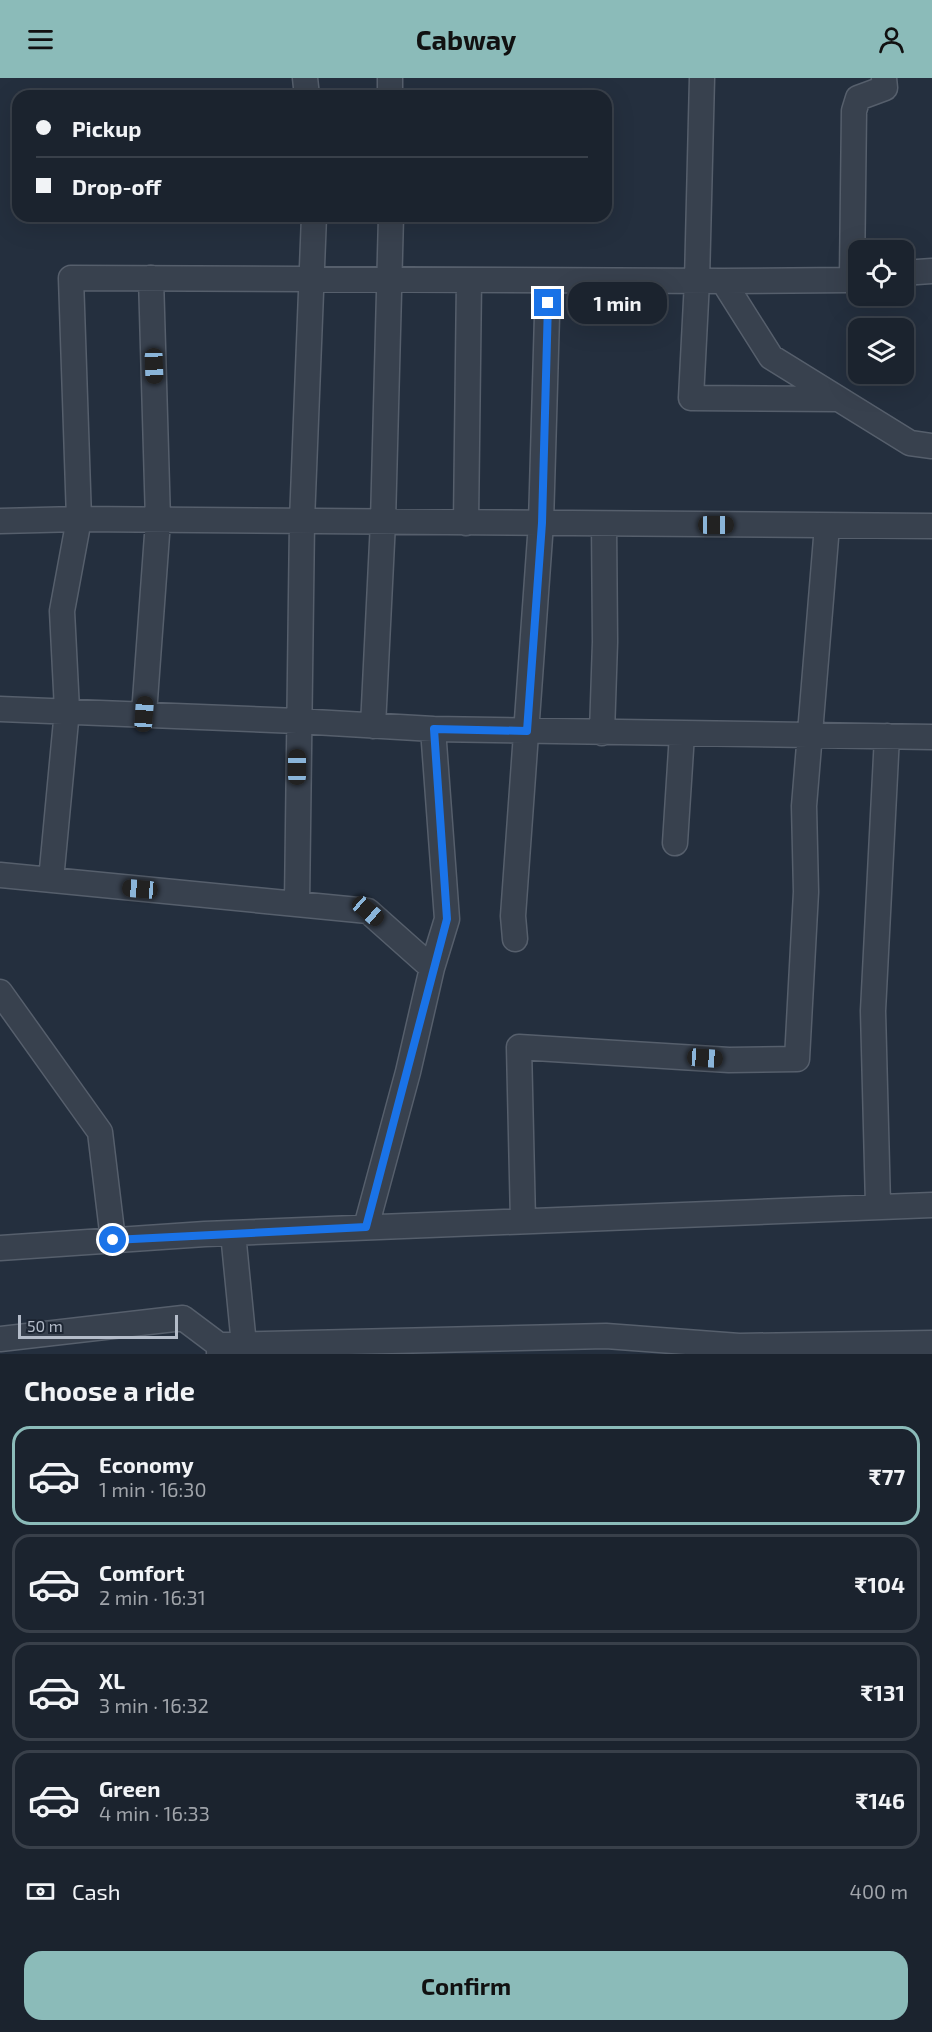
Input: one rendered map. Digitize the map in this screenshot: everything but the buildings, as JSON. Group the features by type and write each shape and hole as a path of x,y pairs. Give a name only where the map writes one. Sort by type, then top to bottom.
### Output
{"street":[{"path":"702,78 697,281 691,398 838,399"},
{"path":"855,240 854,111 858,98 885,88 884,78"},
{"path":"297,904 297,721 302,521 314,279 314,222"},
{"path":"373,726 383,522 391,222"},
{"path":"914,272 932,271"},
{"path":"51,880 67,710 62,611 79,519 71,278 848,280"},
{"path":"144,714 158,521 151,278"},
{"path":"466,523 469,280"},
{"path":"515,939 513,916 542,523 548,280"},
{"path":"723,281 771,357 910,443 932,446"},
{"path":"0,521 79,519 932,526"},
{"path":"602,733 606,642 604,524"},
{"path":"523,1221 519,1047 729,1060 797,1059 806,892 804,806 827,526"},
{"path":"0,709 67,710 434,729 932,737"},
{"path":"366,1227 408,1072 432,968 447,919 434,729"},
{"path":"675,843 682,734"},
{"path":"878,1205 873,1011 886,736"},
{"path":"0,875 368,911 432,968"},
{"path":"0,992 100,1132 113,1240"},
{"path":"0,1248 233,1233 878,1205 932,1205"},
{"path":"233,1233 244,1345"},
{"path":"0,1339 183,1318 219,1350 244,1345 607,1345 738,1350 932,1343"}],"route":[{"path":"113,1240 366,1227 408,1072 432,968 447,919 434,729 527,731 542,523 548,303"}]}
